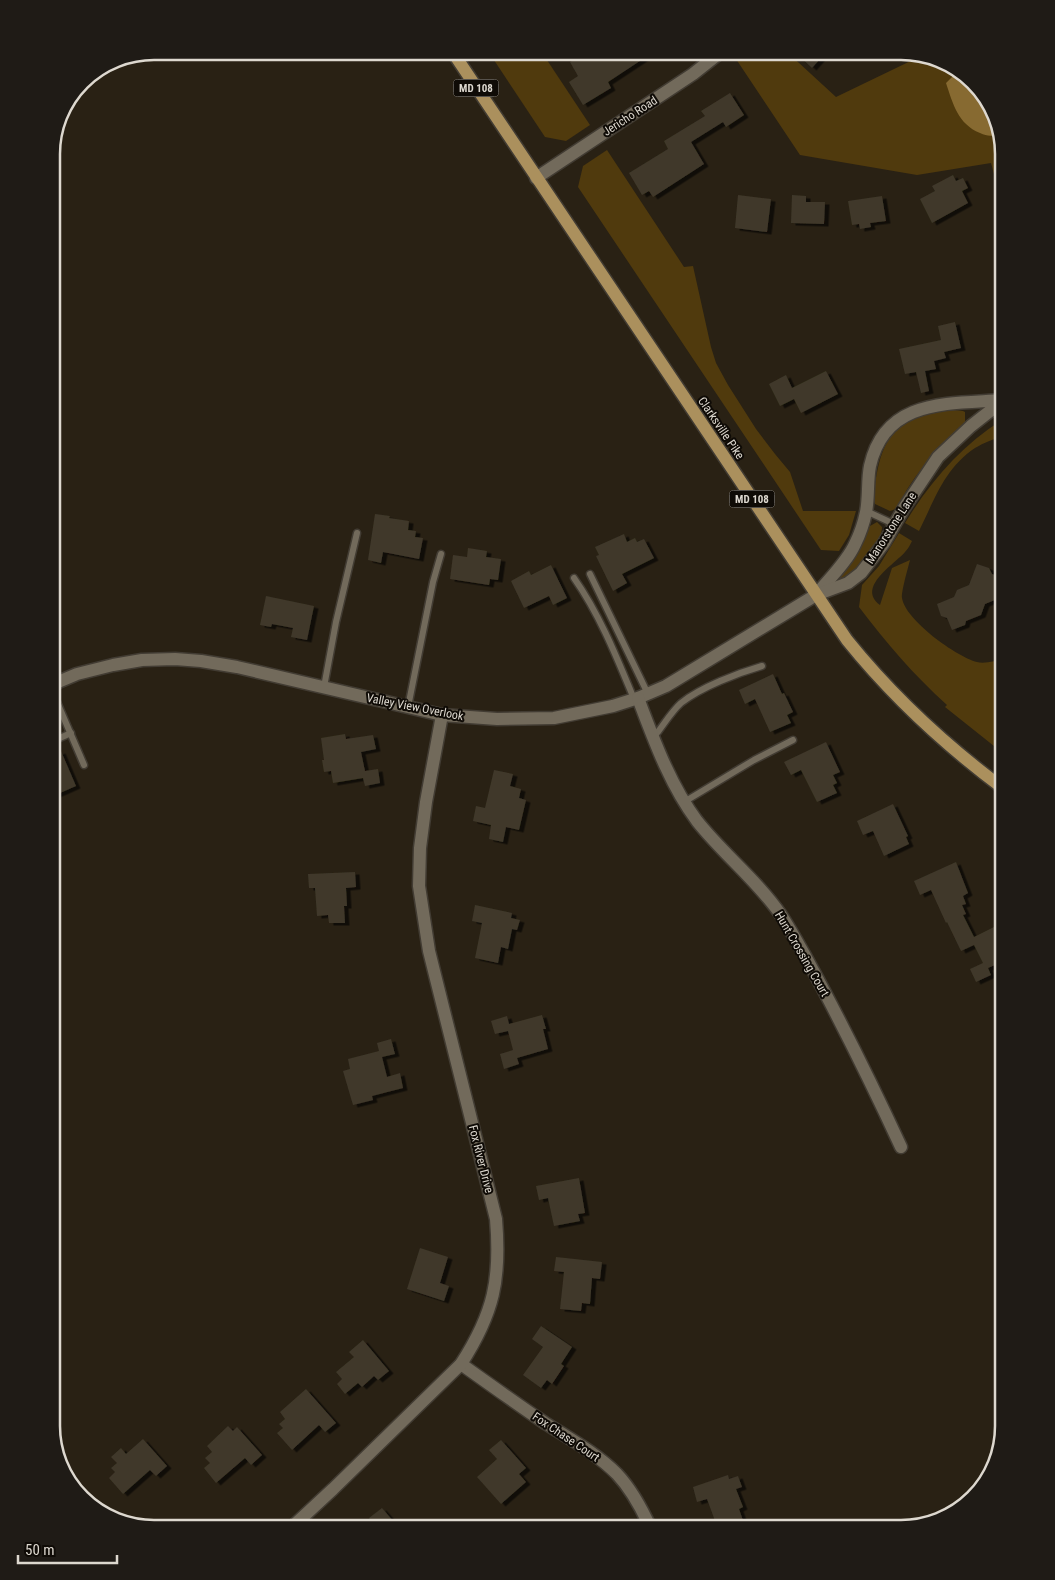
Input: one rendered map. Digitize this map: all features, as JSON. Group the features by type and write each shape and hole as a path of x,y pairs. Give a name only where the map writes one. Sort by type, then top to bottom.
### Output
{"main road":[{"name":"Clarksville Pike","path":"458,60 847,640 894,695 933,732 995,782"}],"street":[{"name":"Jericho Road","path":"536,178 713,60"},
{"name":"Manorstone Lane","path":"816,595 854,545 866,511 870,468 874,452 892,427 903,416 930,406 995,401"},
{"name":"Manorstone Lane","path":"816,595 848,583 861,573 884,542 938,457 995,407"},
{"name":"Valley View Overlook","path":"60,682 77,674 113,665 142,660 175,659 237,667 442,715 505,719 554,718 613,706 640,697 684,676 816,595"},
{"name":"Hunt Crossing Court","path":"640,697 653,736 684,802 712,839 766,895 794,936 857,1053 901,1147"},
{"name":"Fox River Drive","path":"300,1520 461,1364 474,1343 493,1297 498,1272 496,1219 429,951 420,893 420,848 426,802 442,715"},
{"name":"Fox Chase Court","path":"461,1364 596,1456 617,1474 631,1490 647,1520"}],"lane":[{"path":"866,511 894,524"},
{"path":"324,687 336,622 357,533"},
{"path":"408,707 433,582 441,554"},
{"path":"590,574 640,697"},
{"path":"574,578 590,602 640,697"},
{"path":"653,736 657,734 680,704 692,696 741,672 762,666"},
{"path":"60,706 84,765"},
{"path":"60,738 72,733"},
{"path":"684,802 724,777 793,740"}],"shaded area":[{"path":"494,60 547,60 590,125 566,141 545,137"},
{"path":"737,60 796,60 836,97 911,61 932,65 943,70 968,87 988,118 994,141 995,178 991,163 917,175 800,155"},
{"path":"953,76 968,87 988,118 993,136 980,133 961,119 946,83"},
{"path":"607,150 684,267 693,266 716,363 756,429 790,472 803,511 856,511 849,535 839,551 821,550 578,187 583,166"},
{"path":"944,409 965,412 965,423 928,461 896,508 890,511 875,504 873,498 879,463 887,442 903,425 914,418"},
{"path":"995,425 995,439 975,448 955,465 941,485 919,531 905,523 936,479 960,453"},
{"path":"877,522 882,527 878,540 860,564 842,581 838,576 855,557 870,526"},
{"path":"899,533 912,541 906,551 886,569 875,583 872,591 874,598 880,605 892,568 910,560 902,598 905,607 912,617 945,645 968,659 983,663 995,661 995,747 945,707 947,705 901,658 859,607 862,585 879,566"}],"building":[{"path":"573,60 641,60 608,82 611,88 583,105 569,82 578,76 570,62"},
{"path":"804,60 819,60 812,68"},
{"path":"730,93 744,115 726,127 723,122 691,142 704,164 653,197 649,191 642,195 629,173 668,149 664,141 705,116 701,111"},
{"path":"953,175 956,181 963,178 968,188 962,191 968,203 932,223 920,199 935,191 932,186"},
{"path":"738,195 771,199 767,232 735,228"},
{"path":"792,195 806,196 806,202 825,202 824,224 791,223"},
{"path":"882,196 886,221 870,223 871,227 860,229 859,224 852,225 848,201"},
{"path":"955,322 961,348 944,352 946,358 934,361 936,369 925,371 929,391 921,393 916,372 905,374 899,349 941,340 938,326"},
{"path":"826,371 838,394 801,413 794,399 780,406 769,384 786,375 792,388"},
{"path":"375,514 409,521 408,530 416,531 415,537 423,538 419,559 383,552 381,563 368,560"},
{"path":"624,534 627,542 635,538 637,542 644,539 654,558 622,574 627,583 613,591 596,556 599,555 595,547"},
{"path":"468,548 487,551 486,557 501,559 498,580 490,579 489,585 450,579 453,555 467,557"},
{"path":"977,564 989,568 992,574 995,575 995,600 985,604 981,615 966,621 965,625 952,630 947,618 941,616 937,604 954,597 957,590 969,585"},
{"path":"551,565 567,598 553,605 549,596 524,608 511,581 529,571 531,575"},
{"path":"266,596 314,606 307,640 291,637 293,628 272,624 271,627 260,625"},
{"path":"773,674 793,712 787,715 791,723 770,732 755,699 745,704 739,690"},
{"path":"345,734 346,739 373,735 376,749 361,752 365,771 378,769 380,783 365,786 363,778 333,783 331,771 324,772 321,738"},
{"path":"826,742 840,772 833,775 837,783 833,785 837,793 817,802 801,770 791,775 784,762"},
{"path":"60,751 76,786 60,793"},
{"path":"494,770 513,774 510,786 521,789 519,798 526,800 519,830 506,827 503,842 489,839 491,825 473,821 476,806 485,808"},
{"path":"893,804 908,836 906,837 909,844 884,856 873,831 863,835 857,821"},
{"path":"956,862 968,893 963,896 966,904 962,905 966,914 963,915 974,937 995,926 995,965 988,968 991,975 976,982 970,969 983,963 974,945 961,951 931,890 920,895 914,881"},
{"path":"355,872 356,887 346,888 347,906 344,906 345,923 329,923 328,915 317,916 315,888 309,888 308,874"},
{"path":"475,905 512,913 511,918 520,920 517,930 512,929 508,949 501,947 498,963 475,958 482,923 472,921"},
{"path":"542,1015 546,1029 543,1029 548,1049 517,1058 519,1064 504,1069 500,1054 513,1050 508,1031 495,1034 491,1021 507,1016 509,1024"},
{"path":"391,1039 395,1054 382,1057 387,1077 400,1073 403,1088 372,1096 373,1100 353,1105 343,1071 350,1069 348,1059 379,1051 377,1043"},
{"path":"579,1178 585,1213 578,1214 580,1221 554,1226 548,1198 539,1200 536,1186"},
{"path":"420,1248 448,1257 440,1283 449,1286 444,1301 407,1289"},
{"path":"556,1257 602,1262 600,1279 592,1278 590,1304 582,1303 581,1311 560,1309 564,1272 554,1271"},
{"path":"541,1326 572,1347 561,1364 564,1366 552,1384 547,1380 541,1388 523,1375 543,1347 532,1339"},
{"path":"363,1340 389,1371 378,1380 374,1376 362,1387 358,1383 345,1394 337,1384 342,1379 336,1372 354,1357 349,1352"},
{"path":"306,1389 336,1423 325,1432 319,1425 292,1450 277,1433 283,1428 279,1424 285,1419 280,1412"},
{"path":"228,1426 233,1431 237,1427 262,1455 251,1465 245,1458 216,1483 204,1468 210,1463 205,1458 212,1452 207,1446"},
{"path":"143,1439 167,1466 156,1476 150,1470 123,1494 109,1478 115,1472 111,1468 117,1463 111,1457 121,1448 126,1454"},
{"path":"501,1440 526,1468 519,1474 526,1482 501,1504 477,1477 497,1459 489,1450"},
{"path":"728,1475 729,1479 738,1476 742,1487 736,1489 743,1507 739,1509 743,1520 715,1520 707,1499 697,1502 693,1487"},
{"path":"382,1508 392,1520 371,1520 369,1518"}]}
